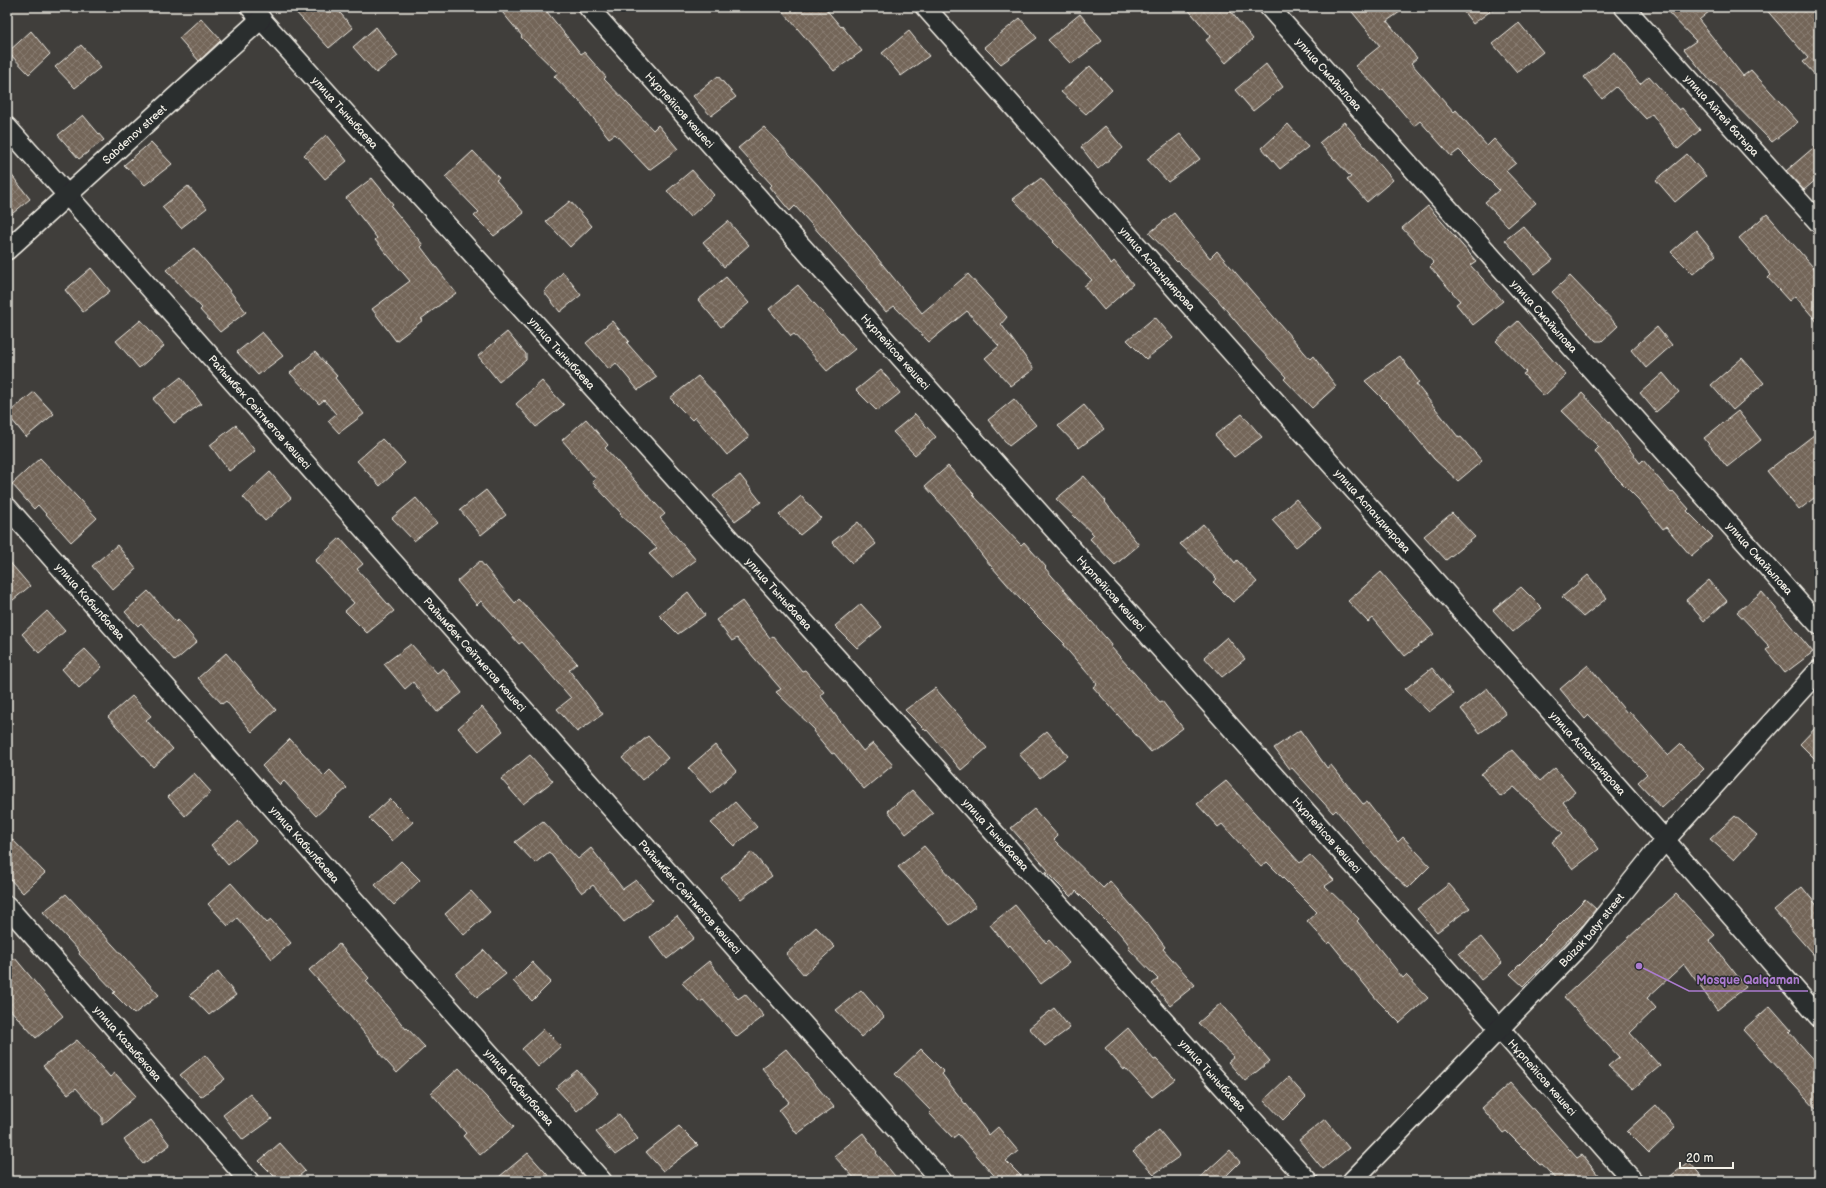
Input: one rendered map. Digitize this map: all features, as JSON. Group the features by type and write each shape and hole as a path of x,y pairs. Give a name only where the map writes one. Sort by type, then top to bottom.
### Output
{"street":[{"name":"Нұрпейісов көшесі","path":"588,7 1500,1029 1633,1181"},
{"name":"улица Аспандиярова","path":"925,7 1666,840 1819,1017"},
{"name":"улица Смайылова","path":"1269,7 1819,625"},
{"name":"улица Айтей батыра","path":"1624,7 1819,223"},
{"name":"Sabdenov street","path":"7,250 255,13"},
{"name":"улица Тыныбаева","path":"255,13 1308,1181"},
{"name":"Райымбек Сейтметов көшесі","path":"7,127 942,1181"},
{"name":"улица Кабылбаева","path":"7,508 602,1181"},
{"name":"Baizak batyr street","path":"1352,1181 1585,940 1666,840 1819,670"},
{"name":"улица Казыбекова","path":"7,906 248,1181"}],"building":[{"path":"291,7 335,7 353,28 329,48"},
{"path":"498,7 543,7 581,54 584,52 606,77 604,79 653,130 658,125 678,149 649,170 615,134 609,138 578,99 577,100 554,76 558,73 521,37 522,36"},
{"path":"779,7 824,7 841,27 842,26 862,51 834,71"},
{"path":"1186,7 1227,7 1253,39 1226,63 1206,40 1211,36"},
{"path":"1348,7 1407,7 1387,21 1417,58 1411,63 1454,112 1456,110 1487,146 1494,139 1516,163 1506,171 1536,203 1508,227 1485,202 1499,190 1459,150 1451,156 1420,121 1414,126 1383,89 1381,91 1355,66 1380,46"},
{"path":"1460,7 1496,7 1473,24"},
{"path":"1663,7 1715,7 1699,20 1743,76 1751,70 1798,122 1772,142 1712,81 1711,82 1684,49 1696,41"},
{"path":"1764,7 1814,7 1819,13 1819,79 1803,62 1808,58"},
{"path":"1080,14 1102,41 1071,64 1048,40"},
{"path":"201,18 221,40 199,61 179,38"},
{"path":"1020,18 1037,38 1001,64 984,47"},
{"path":"1519,23 1543,52 1517,72 1493,44"},
{"path":"376,27 398,56 376,73 353,47"},
{"path":"31,31 50,54 29,74 8,52"},
{"path":"909,31 929,56 901,76 882,53"},
{"path":"81,45 101,67 75,88 55,67"},
{"path":"1614,52 1640,84 1649,76 1679,110 1682,108 1700,130 1678,149 1652,114 1646,119 1616,87 1602,99 1584,77"},
{"path":"1266,64 1283,87 1253,111 1235,90"},
{"path":"1090,66 1112,90 1086,114 1061,92"},
{"path":"718,76 736,97 711,116 693,96"},
{"path":"83,115 104,140 79,159 58,135"},
{"path":"1344,122 1393,180 1367,202 1347,180 1351,177 1319,143"},
{"path":"1288,124 1308,147 1280,169 1262,148"},
{"path":"1105,126 1123,148 1098,169 1081,147"},
{"path":"764,127 818,185 922,313 968,274 1007,317 1001,324 1034,369 1011,386 985,358 999,346 967,311 929,342 894,306 886,312 866,288 867,287 795,206 790,211 770,187 772,185 738,148"},
{"path":"1180,134 1200,159 1168,182 1147,159"},
{"path":"326,135 347,161 325,179 304,155"},
{"path":"151,142 172,164 145,185 124,165"},
{"path":"1819,143 1819,177 1804,190 1786,171"},
{"path":"473,151 499,178 496,180 524,213 494,236 474,216 479,212 445,177"},
{"path":"1687,154 1706,176 1675,202 1656,180"},
{"path":"7,169 30,199 7,218"},
{"path":"692,170 714,195 690,217 667,191"},
{"path":"372,178 393,204 391,206 423,245 421,247 456,293 421,319 423,320 396,341 372,309 410,281 375,240 377,238 346,198"},
{"path":"1041,178 1073,215 1111,264 1114,261 1133,284 1104,310 1084,286 1092,280 1053,242 1054,241 1013,199"},
{"path":"188,186 207,208 181,228 162,207"},
{"path":"570,201 592,226 570,247 546,221"},
{"path":"1428,206 1476,261 1470,265 1503,301 1473,325 1456,304 1460,301 1430,267 1434,263 1402,228"},
{"path":"1174,213 1210,258 1217,251 1310,359 1313,356 1336,386 1312,408 1284,379 1286,377 1254,343 1217,299 1178,261 1177,262 1149,233"},
{"path":"1767,214 1819,274 1819,324 1795,296 1789,301 1768,278 1771,275 1739,238"},
{"path":"728,221 749,245 724,267 703,242"},
{"path":"1523,226 1553,260 1535,274 1505,240"},
{"path":"1696,230 1716,255 1693,274 1671,252"},
{"path":"194,248 220,278 246,312 220,332 200,310 202,308 166,270"},
{"path":"91,268 110,291 83,312 65,290"},
{"path":"563,272 581,295 560,312 544,292"},
{"path":"1570,276 1618,326 1602,341 1596,341 1552,292"},
{"path":"726,277 749,303 721,327 698,300"},
{"path":"798,285 855,349 827,371 794,334 791,336 769,309"},
{"path":"1155,317 1173,338 1146,359 1127,340"},
{"path":"141,320 164,346 139,368 116,341"},
{"path":"612,321 629,341 627,343 657,377 638,390 616,363 609,369 586,343"},
{"path":"1518,321 1566,375 1545,395 1543,395 1523,374 1526,372 1496,341"},
{"path":"1657,327 1672,345 1646,368 1631,350"},
{"path":"262,332 283,356 258,375 237,352"},
{"path":"507,332 526,354 526,360 499,382 478,356"},
{"path":"315,352 337,376 335,378 364,414 339,433 328,421 336,414 324,400 319,404 290,373"},
{"path":"1400,356 1419,382 1416,384 1459,438 1461,437 1482,461 1458,481 1434,459 1393,409 1365,381"},
{"path":"1742,358 1764,383 1733,410 1711,385"},
{"path":"881,370 900,393 877,411 856,390"},
{"path":"1663,373 1679,392 1656,412 1640,393"},
{"path":"698,376 719,398 749,437 727,455 695,417 692,420 670,398"},
{"path":"181,377 201,404 174,423 153,399"},
{"path":"542,381 564,405 536,427 516,404"},
{"path":"34,392 54,414 26,437 7,414"},
{"path":"1582,393 1609,422 1640,463 1643,460 1671,493 1673,491 1689,509 1687,511 1713,537 1691,556 1666,527 1663,529 1639,500 1613,474 1595,451 1599,447 1562,411"},
{"path":"1014,399 1036,425 1009,446 988,420"},
{"path":"1084,405 1104,429 1079,448 1058,426"},
{"path":"1738,411 1761,440 1727,467 1704,438"},
{"path":"915,414 936,437 915,455 893,432"},
{"path":"1242,414 1262,437 1234,457 1215,435"},
{"path":"586,419 608,445 605,448 665,514 660,518 696,560 672,578 649,554 657,548 620,514 621,513 592,482 596,479 562,440"},
{"path":"236,425 255,451 229,471 210,445"},
{"path":"1819,431 1819,494 1799,510 1767,471"},
{"path":"382,439 405,463 380,486 357,461"},
{"path":"40,458 97,518 71,542 38,505 34,509 12,484"},
{"path":"948,466 974,494 973,495 1021,545 1024,542 1112,645 1111,647 1160,702 1162,701 1183,728 1151,752 1093,687 1097,684 1063,645 1065,644 1020,599 985,559 953,517 925,486"},
{"path":"270,472 291,498 265,521 243,497"},
{"path":"740,475 761,502 735,521 713,496"},
{"path":"1084,476 1106,501 1105,502 1139,545 1115,565 1090,539 1094,535 1056,499"},
{"path":"486,490 506,515 481,535 460,510"},
{"path":"801,496 821,518 800,535 779,515"},
{"path":"416,498 437,523 414,541 392,518"},
{"path":"1296,499 1321,527 1296,547 1272,520"},
{"path":"1452,513 1475,537 1446,560 1424,536"},
{"path":"858,522 876,544 852,563 832,542"},
{"path":"1203,524 1235,563 1237,560 1257,582 1233,602 1213,582 1217,579 1180,544"},
{"path":"340,538 363,564 357,569 394,611 367,633 345,611 354,603 315,561"},
{"path":"117,545 136,569 113,590 92,566"},
{"path":"7,559 30,586 7,605"},
{"path":"480,561 515,603 519,599 577,663 569,670 603,714 577,732 557,709 571,698 522,642 519,644 481,601 477,605 457,581"},
{"path":"1381,572 1434,634 1405,656 1373,618 1368,622 1348,601"},
{"path":"1588,575 1607,598 1583,617 1562,597"},
{"path":"1709,580 1727,601 1704,621 1686,600"},
{"path":"1521,587 1542,608 1513,632 1493,610"},
{"path":"148,591 176,622 178,620 197,642 175,661 141,623 138,626 125,612"},
{"path":"688,592 705,615 678,634 659,615"},
{"path":"1762,592 1813,652 1785,673 1766,650 1770,647 1737,612"},
{"path":"742,601 770,638 773,636 802,671 805,670 824,692 820,695 863,751 873,743 893,765 864,789 834,753 832,754 813,731 815,730 776,692 781,689 737,638 732,641 716,620"},
{"path":"861,604 882,627 857,648 835,626"},
{"path":"47,611 65,631 39,653 22,634"},
{"path":"1227,637 1245,659 1222,677 1204,657"},
{"path":"411,644 437,673 443,668 462,693 437,712 413,682 405,689 384,664"},
{"path":"85,649 102,667 79,688 62,669"},
{"path":"226,653 276,710 252,732 226,701 222,704 198,678"},
{"path":"1588,665 1627,713 1629,711 1668,755 1680,744 1704,769 1662,808 1638,782 1647,774 1589,715 1585,719 1560,689"},
{"path":"1432,668 1453,694 1429,712 1405,689"},
{"path":"935,688 987,748 961,770 927,730 926,731 905,710"},
{"path":"1487,688 1506,714 1480,733 1461,709"},
{"path":"132,696 151,716 146,720 173,749 153,767 108,717"},
{"path":"482,707 503,731 479,751 458,728"},
{"path":"1819,724 1819,763 1800,744"},
{"path":"1300,730 1327,768 1331,765 1363,804 1367,802 1398,842 1403,837 1430,866 1408,888 1383,865 1336,810 1333,813 1292,768 1290,769 1274,748"},
{"path":"1047,731 1068,756 1040,778 1019,754"},
{"path":"648,736 668,758 642,780 622,758"},
{"path":"290,739 324,776 330,770 347,788 316,816 284,781 280,785 262,766"},
{"path":"715,745 736,771 711,793 688,768"},
{"path":"1512,750 1540,781 1555,768 1575,792 1563,802 1599,849 1573,869 1552,842 1563,833 1514,787 1501,797 1481,774"},
{"path":"530,755 553,781 523,804 501,779"},
{"path":"194,773 211,792 185,816 168,797"},
{"path":"1226,781 1300,863 1310,855 1334,880 1325,886 1359,919 1357,921 1403,978 1406,975 1428,998 1400,1023 1378,1001 1330,942 1328,944 1307,921 1317,912 1267,862 1261,867 1222,824 1218,827 1197,804"},
{"path":"912,790 933,813 906,834 888,811"},
{"path":"390,799 413,822 392,841 369,818"},
{"path":"735,802 757,827 734,846 711,823"},
{"path":"1034,809 1058,836 1054,840 1103,888 1110,881 1146,922 1165,947 1163,949 1195,985 1170,1005 1152,984 1158,979 1128,948 1130,947 1127,942 1116,929 1115,930 1076,891 1071,897 1046,872 1048,870 1011,828"},
{"path":"1735,816 1757,835 1734,860 1710,839"},
{"path":"239,821 256,841 228,865 211,845"},
{"path":"543,821 578,859 591,848 623,889 636,880 653,900 624,922 593,885 582,893 549,852 535,863 515,842"},
{"path":"7,834 45,873 23,893 7,876"},
{"path":"924,846 976,906 950,925 898,867"},
{"path":"752,852 772,876 741,899 721,878"},
{"path":"401,861 420,880 394,905 375,885"},
{"path":"231,883 267,923 271,920 291,943 272,959 237,918 228,926 208,904"},
{"path":"1449,884 1470,908 1437,932 1417,909"},
{"path":"1802,887 1819,908 1819,961 1774,910"},
{"path":"471,891 490,912 464,935 445,914"},
{"path":"66,894 159,995 134,1014 113,993 115,992 79,954 80,952 43,912"},
{"path":"1676,894 1715,935 1709,940 1746,987 1717,1010 1684,964 1647,998 1656,1008 1630,1033 1660,1066 1633,1089 1608,1066 1619,1057 1564,997"},
{"path":"1585,899 1596,909 1584,924 1523,986 1510,974"},
{"path":"1015,905 1046,943 1049,940 1069,963 1041,984 1010,945 1008,947 990,925"},
{"path":"677,916 694,938 667,959 650,937"},
{"path":"816,927 835,947 804,975 786,954"},
{"path":"1481,937 1502,963 1481,980 1459,953"},
{"path":"339,944 369,978 366,981 406,1029 407,1028 425,1047 397,1073 340,1004 309,970"},
{"path":"484,950 506,974 477,997 456,974"},
{"path":"15,958 63,1016 36,1038 7,1006 7,964"},
{"path":"709,961 738,999 745,994 764,1016 737,1037 703,1000 700,1002 682,983"},
{"path":"532,962 551,982 532,1001 513,981"},
{"path":"218,972 236,995 209,1015 190,995"},
{"path":"861,990 884,1017 861,1037 836,1010"},
{"path":"1221,1003 1270,1061 1245,1081 1228,1062 1234,1057 1198,1023"},
{"path":"1770,1006 1791,1030 1789,1032 1819,1065 1819,1112 1743,1030"},
{"path":"1054,1008 1070,1028 1045,1046 1029,1028"},
{"path":"1128,1028 1154,1060 1156,1059 1175,1079 1152,1097 1125,1068 1124,1070 1105,1048"},
{"path":"544,1029 561,1046 538,1067 522,1049"},
{"path":"77,1040 110,1077 115,1073 136,1096 102,1125 102,1117 76,1088 68,1094 43,1066"},
{"path":"786,1049 834,1107 797,1134 779,1110 789,1102 762,1068"},
{"path":"921,1049 944,1072 942,1074 989,1135 998,1127 1018,1151 1006,1161 1026,1181 999,1181 958,1134 953,1138 929,1113 931,1111 895,1074"},
{"path":"205,1055 225,1079 201,1097 180,1075"},
{"path":"459,1068 514,1127 480,1155 463,1136 466,1133 431,1093"},
{"path":"577,1070 598,1093 577,1111 556,1088"},
{"path":"1288,1077 1306,1097 1283,1120 1264,1100"},
{"path":"1510,1083 1577,1158 1582,1155 1603,1181 1557,1181 1542,1164 1540,1165 1506,1131 1503,1133 1482,1108"},
{"path":"250,1094 272,1119 243,1140 223,1115"},
{"path":"1656,1105 1675,1128 1649,1153 1627,1131"},
{"path":"619,1114 638,1139 615,1155 596,1132"},
{"path":"1325,1119 1349,1148 1323,1169 1299,1140"},
{"path":"151,1120 170,1145 143,1164 124,1140"},
{"path":"679,1126 698,1145 663,1171 646,1152"},
{"path":"1159,1130 1180,1156 1154,1174 1133,1152"},
{"path":"863,1133 877,1152 876,1153 899,1181 857,1181 834,1156"},
{"path":"280,1143 305,1171 293,1181 279,1181 259,1161"},
{"path":"1230,1150 1240,1162 1221,1181 1196,1181"},
{"path":"528,1153 553,1181 494,1181"},
{"path":"1689,1162 1706,1181 1664,1181"}],"place":[{"name":"Mosque Qalqaman","path":"1639,966"}]}
